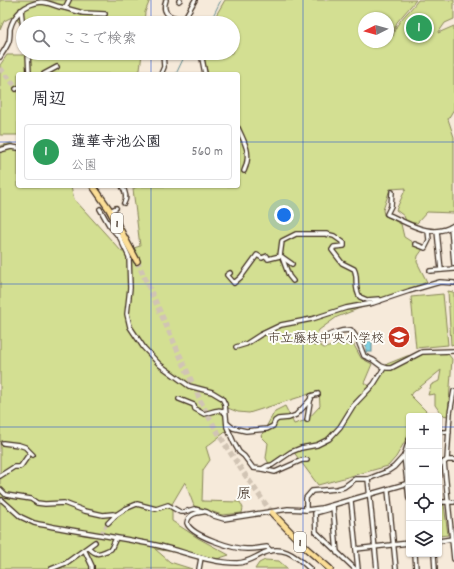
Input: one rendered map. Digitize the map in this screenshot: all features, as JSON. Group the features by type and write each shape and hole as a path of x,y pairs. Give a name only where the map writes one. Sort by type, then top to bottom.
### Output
{"highway":[{"name":"1","path":"94,188 109,209 137,261"},
{"name":"1","path":"327,569 297,542 272,513 307,549 330,569"}],"street":[{"path":"65,8 69,0"},
{"path":"166,0 164,6 166,13 169,16"},
{"path":"186,16 195,0"},
{"path":"16,16 21,10 42,2 83,13 105,14"},
{"path":"21,10 22,16"},
{"path":"0,57 10,40 12,22 16,17"},
{"path":"28,60 29,72"},
{"path":"162,72 164,67 164,60"},
{"path":"201,60 204,72"},
{"path":"48,72 57,67"},
{"path":"240,133 248,152 248,163 244,171"},
{"path":"0,150 11,147 16,148"},
{"path":"123,188 126,198 124,203"},
{"path":"392,192 391,206 387,214 421,230 437,231 452,226 454,264"},
{"path":"112,210 116,208"},
{"path":"100,210 105,214 109,226 120,238 129,257 130,288 127,314 130,327 144,348 160,365 189,386 212,392 222,398 225,404 226,422 239,452 244,456 250,466 256,469 276,472 302,460 307,460"},
{"path":"415,244 425,248 429,240 428,231"},
{"path":"437,231 440,270"},
{"path":"293,281 289,276 281,256 282,241 296,234 326,234 334,236 344,243 344,245 334,247 332,250 342,263 354,269 357,276 356,287 360,297 367,300 379,299 380,301"},
{"path":"230,273 227,275 234,283 241,277 257,255 262,258 267,256 268,259 281,256 292,264"},
{"path":"430,271 454,269"},
{"path":"236,347 246,344 281,325 312,319 346,308 380,301 440,282 454,283"},
{"path":"315,343 322,338 339,331 351,330 357,338 364,356 373,360 384,368 391,368 422,352 454,351"},
{"path":"262,469 267,466 272,466 291,452 301,448 317,445 329,439 340,427 353,406 374,384 384,368"},
{"path":"454,391 446,461 448,501 452,519 454,559"},
{"path":"226,422 233,428 246,431 267,429 273,426 278,419 289,418 296,415 311,399 311,396 318,394"},
{"path":"179,399 194,406 195,409 204,414 219,411 223,411 225,413"},
{"path":"307,420 311,399"},
{"path":"442,432 449,432"},
{"path":"0,476 14,467 22,466 31,454 25,447 3,444"},
{"path":"306,510 306,498 312,491 337,489 344,487 355,479 368,479 394,467 404,456 406,449"},
{"path":"404,456 406,470"},
{"path":"442,464 446,461 454,460"},
{"path":"368,479 377,569"},
{"path":"357,569 337,553 316,532 315,513 351,500 406,484"},
{"path":"0,489 6,494 31,499 37,503 64,503 85,511 103,515 116,515"},
{"path":"388,490 396,569"},
{"path":"2,500 21,517 34,523 160,546 201,558 233,563 250,561 266,552 284,550 292,554 310,569"},
{"path":"351,500 357,569"},
{"path":"442,502 454,502"},
{"path":"108,523 116,515 128,507 137,504 156,509 168,505 180,512 194,509 207,512 224,519 288,509 306,510 333,507"},
{"path":"333,507 337,553"},
{"path":"207,512 189,517 187,523 190,528 210,540 244,549 267,547 271,551"},
{"path":"87,549 99,554 111,549 116,538"},
{"path":"442,541 452,539"},
{"path":"51,569 66,563 95,542"},
{"path":"356,549 406,543"},
{"path":"87,549 92,569"},
{"path":"415,557 416,569"},
{"path":"434,557 435,569"},
{"path":"199,569 201,558"}],"green space":[{"path":"0,0 150,0 145,16 16,16 16,18 14,16 4,21 0,30"},
{"path":"225,0 416,0 397,22 394,29 394,12 358,12 358,48 394,48 394,31 418,0 454,0 454,19 445,23 438,33 454,26 454,109 448,119 454,137 454,213 427,212 417,223 406,221 404,216 396,210 406,188 390,189 383,210 384,215 401,224 404,237 423,249 418,256 417,262 427,282 337,317 319,330 313,341 324,348 337,345 354,345 361,358 372,364 364,383 370,386 387,364 407,356 444,352 448,354 452,359 448,416 442,415 435,405 435,394 428,395 431,385 439,381 441,370 410,395 427,413 406,413 406,439 396,457 388,466 318,485 293,451 269,464 266,458 268,443 261,436 275,411 285,406 294,424 307,420 320,406 319,391 249,413 238,412 225,407 222,412 228,430 206,447 210,460 203,470 202,501 240,502 243,508 242,513 222,515 194,506 185,482 172,504 172,521 198,538 229,555 217,559 155,549 170,562 192,569 0,569 0,146 11,143 16,146 16,188 71,188 74,199 122,252 140,246 133,189 135,188 240,188 240,72 207,72 204,60 240,60 240,16 216,16"},
{"path":"7,55 16,55 16,60 141,60 140,70 136,72 16,72 16,135 0,135 0,65"},
{"path":"448,291 454,293 454,344 451,345"},
{"path":"443,294 448,345 416,348 411,297"},
{"path":"442,505 444,505 448,535 442,536 442,521"},
{"path":"265,560 279,561 288,569 255,569 259,563"}],"water":[{"path":"366,341 372,341 372,352 366,352"}],"waterway":[{"path":"213,16 221,0"},
{"path":"177,72 183,60"}],"tunnel":[{"path":"0,68 16,87"},
{"path":"116,208 124,203"},
{"path":"137,261 201,402 234,459 272,513"},
{"path":"95,542 108,523"}],"place":[{"name":"蓮華寺池公園","path":"419,28"},
{"name":"市立藤枝中央小学校","path":"399,337"}],"district":[{"name":"原","path":"244,493"}]}
